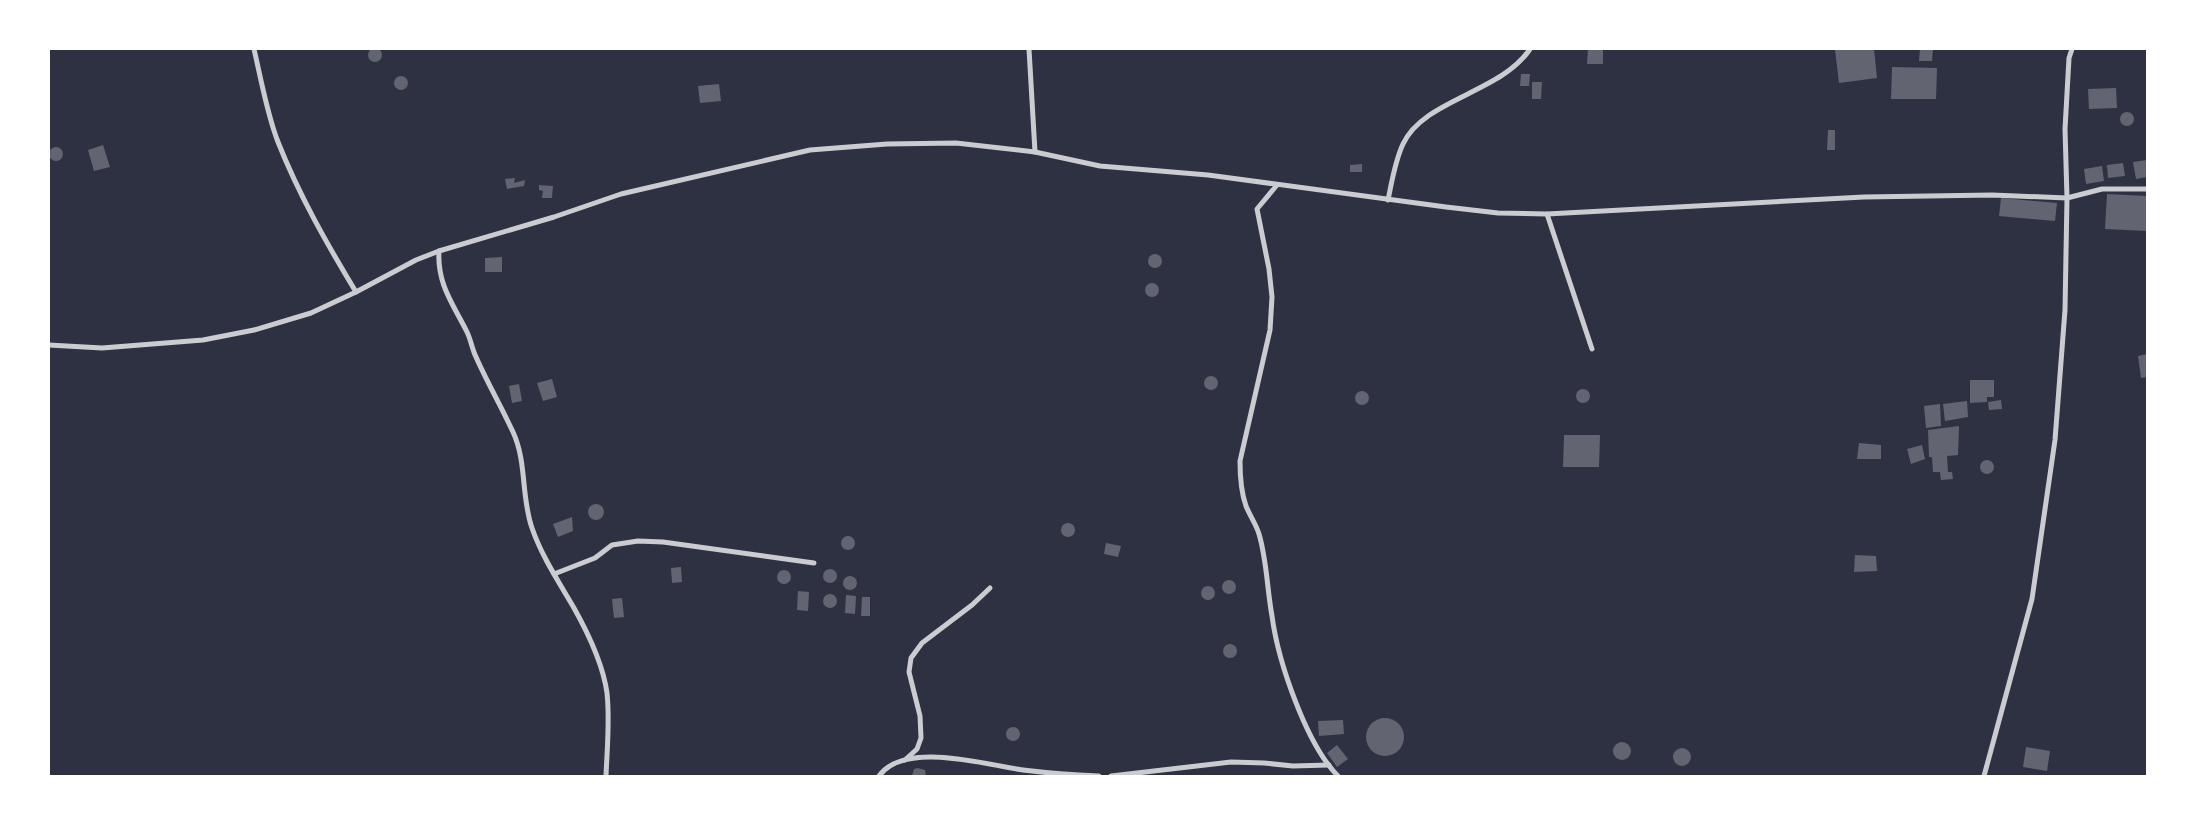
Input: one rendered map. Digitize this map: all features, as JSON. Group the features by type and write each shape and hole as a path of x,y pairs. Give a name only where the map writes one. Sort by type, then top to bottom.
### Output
{"street":[{"path":"254,49 277,140 303,197 330,249 356,292"},
{"path":"1029,49 1035,152"},
{"path":"1388,200 1396,163 1403,143 1414,128 1430,115 1499,78 1530,49"},
{"path":"1984,776 2032,599 2055,440 2065,310 2067,198 2065,129 2069,58 2072,49"},
{"path":"49,345 102,348 203,340 254,330 312,313 438,251 554,218 621,194 810,150 887,144 956,143 1035,152 1100,166 1208,175 1498,213 1547,214 1864,196 1992,195 2067,198 2102,189 2147,189"},
{"path":"1277,185 1257,209 1269,269 1272,297 1270,330 1240,462 1240,480 1246,505 1259,533 1266,566 1272,618 1284,670 1308,728 1329,765 1338,776"},
{"path":"1547,214 1592,349"},
{"path":"438,251 438,265 445,291 468,333 475,355 514,434 522,461 524,486 532,526 554,574 575,610 600,665 606,692 609,724 606,776"},
{"path":"554,574 594,558 612,545 638,541 663,542 814,563"},
{"path":"904,761 917,749 921,738 920,716 910,672 910,658 922,643 972,605 990,588"},
{"path":"879,776 895,764 904,761 941,757 1025,770 1099,776"},
{"path":"1111,776 1231,762 1294,766 1329,765"}],"building":[{"path":"375,48 380,50 382,55 380,60 375,62 370,60 368,55 370,50"},
{"path":"1588,49 1603,49 1603,64 1587,64"},
{"path":"1874,49 1877,78 1839,83 1835,50"},
{"path":"1920,49 1933,49 1932,61 1919,61"},
{"path":"1892,67 1937,68 1936,99 1891,99"},
{"path":"1521,74 1530,74 1529,86 1520,86"},
{"path":"398,76 404,76 408,83 404,90 398,90 394,86 394,80"},
{"path":"1532,82 1542,82 1541,99 1532,99"},
{"path":"719,84 721,101 700,103 698,86"},
{"path":"2116,88 2117,108 2089,109 2088,89"},
{"path":"2124,112 2130,112 2134,119 2130,126 2124,126 2120,122 2120,116"},
{"path":"1828,130 1835,130 1835,150 1827,150"},
{"path":"103,145 110,167 94,171 88,150"},
{"path":"53,147 59,147 63,154 59,161 53,161 49,157 49,151"},
{"path":"2147,160 2147,177 2136,179 2133,162"},
{"path":"2123,163 2125,176 2108,178 2107,165"},
{"path":"1362,164 1362,172 1350,172 1350,165"},
{"path":"2102,166 2104,181 2086,184 2084,169"},
{"path":"515,178 514,183 525,180 524,186 507,189 505,179"},
{"path":"539,185 553,186 552,198 542,198 543,191 539,190"},
{"path":"2107,194 2147,196 2147,231 2105,229"},
{"path":"2001,198 2057,203 2055,221 1999,216"},
{"path":"1152,254 1158,254 1162,261 1158,268 1152,268 1148,264 1148,258"},
{"path":"502,257 502,272 485,272 485,258"},
{"path":"1149,283 1155,283 1159,290 1155,297 1149,297 1145,293 1145,287"},
{"path":"2147,354 2147,377 2141,378 2138,356"},
{"path":"1208,376 1214,376 1218,383 1214,390 1208,390 1204,386 1204,380"},
{"path":"552,379 557,397 543,401 537,383"},
{"path":"1970,380 1994,380 1994,397 1987,397 1987,402 1970,403"},
{"path":"519,384 522,401 512,403 509,386"},
{"path":"1580,389 1586,389 1590,396 1586,403 1580,403 1576,399 1576,393"},
{"path":"1359,391 1365,391 1369,398 1365,405 1359,405 1355,401 1355,395"},
{"path":"2001,400 2002,409 1989,410 1988,402"},
{"path":"1967,401 1968,417 1945,421 1943,404"},
{"path":"1940,404 1941,426 1926,428 1924,406"},
{"path":"1959,426 1958,455 1947,456 1948,472 1952,472 1953,479 1941,480 1940,472 1933,472 1932,457 1929,457 1928,430"},
{"path":"1564,435 1600,435 1599,467 1563,467"},
{"path":"1859,443 1881,445 1881,459 1857,459"},
{"path":"1922,445 1925,459 1911,464 1907,449"},
{"path":"1984,460 1990,460 1994,467 1990,474 1984,474 1980,470 1980,464"},
{"path":"593,504 599,504 604,509 602,518 593,520 588,515 588,509"},
{"path":"572,517 573,531 558,537 553,524"},
{"path":"1065,523 1071,523 1075,530 1071,537 1065,537 1061,533 1061,527"},
{"path":"845,536 851,536 855,543 851,550 845,550 841,546 841,540"},
{"path":"1106,543 1121,546 1118,557 1104,554"},
{"path":"1855,555 1876,556 1877,571 1854,572"},
{"path":"681,567 682,582 672,583 671,568"},
{"path":"827,569 833,569 837,576 833,583 827,583 823,579 823,573"},
{"path":"781,570 787,570 791,577 787,584 781,584 777,580 777,574"},
{"path":"847,576 853,576 857,583 853,590 847,590 843,586 843,580"},
{"path":"1226,580 1232,580 1236,587 1232,594 1226,594 1222,590 1222,584"},
{"path":"1205,586 1211,586 1215,593 1211,600 1205,600 1201,596 1201,590"},
{"path":"798,591 809,592 808,611 797,610"},
{"path":"827,594 833,594 837,601 833,608 827,608 823,604 823,598"},
{"path":"846,595 856,596 855,614 845,613"},
{"path":"862,597 870,597 870,616 861,616"},
{"path":"622,598 624,617 614,618 612,599"},
{"path":"1227,644 1233,644 1237,651 1233,658 1227,658 1223,654 1223,648"},
{"path":"1385,718 1399,723 1404,737 1399,751 1385,756 1371,751 1366,737 1371,723"},
{"path":"1343,720 1344,734 1319,736 1318,721"},
{"path":"1010,727 1016,727 1020,734 1016,741 1010,741 1006,737 1006,731"},
{"path":"1622,742 1628,745 1631,751 1628,757 1622,760 1616,757 1613,751 1616,745"},
{"path":"1337,745 1348,759 1337,767 1327,753"},
{"path":"2026,747 2050,751 2047,771 2023,767"},
{"path":"1682,748 1688,751 1691,757 1688,763 1682,766 1676,763 1673,757 1676,751"},
{"path":"914,769 925,770 926,776 912,776"}]}
